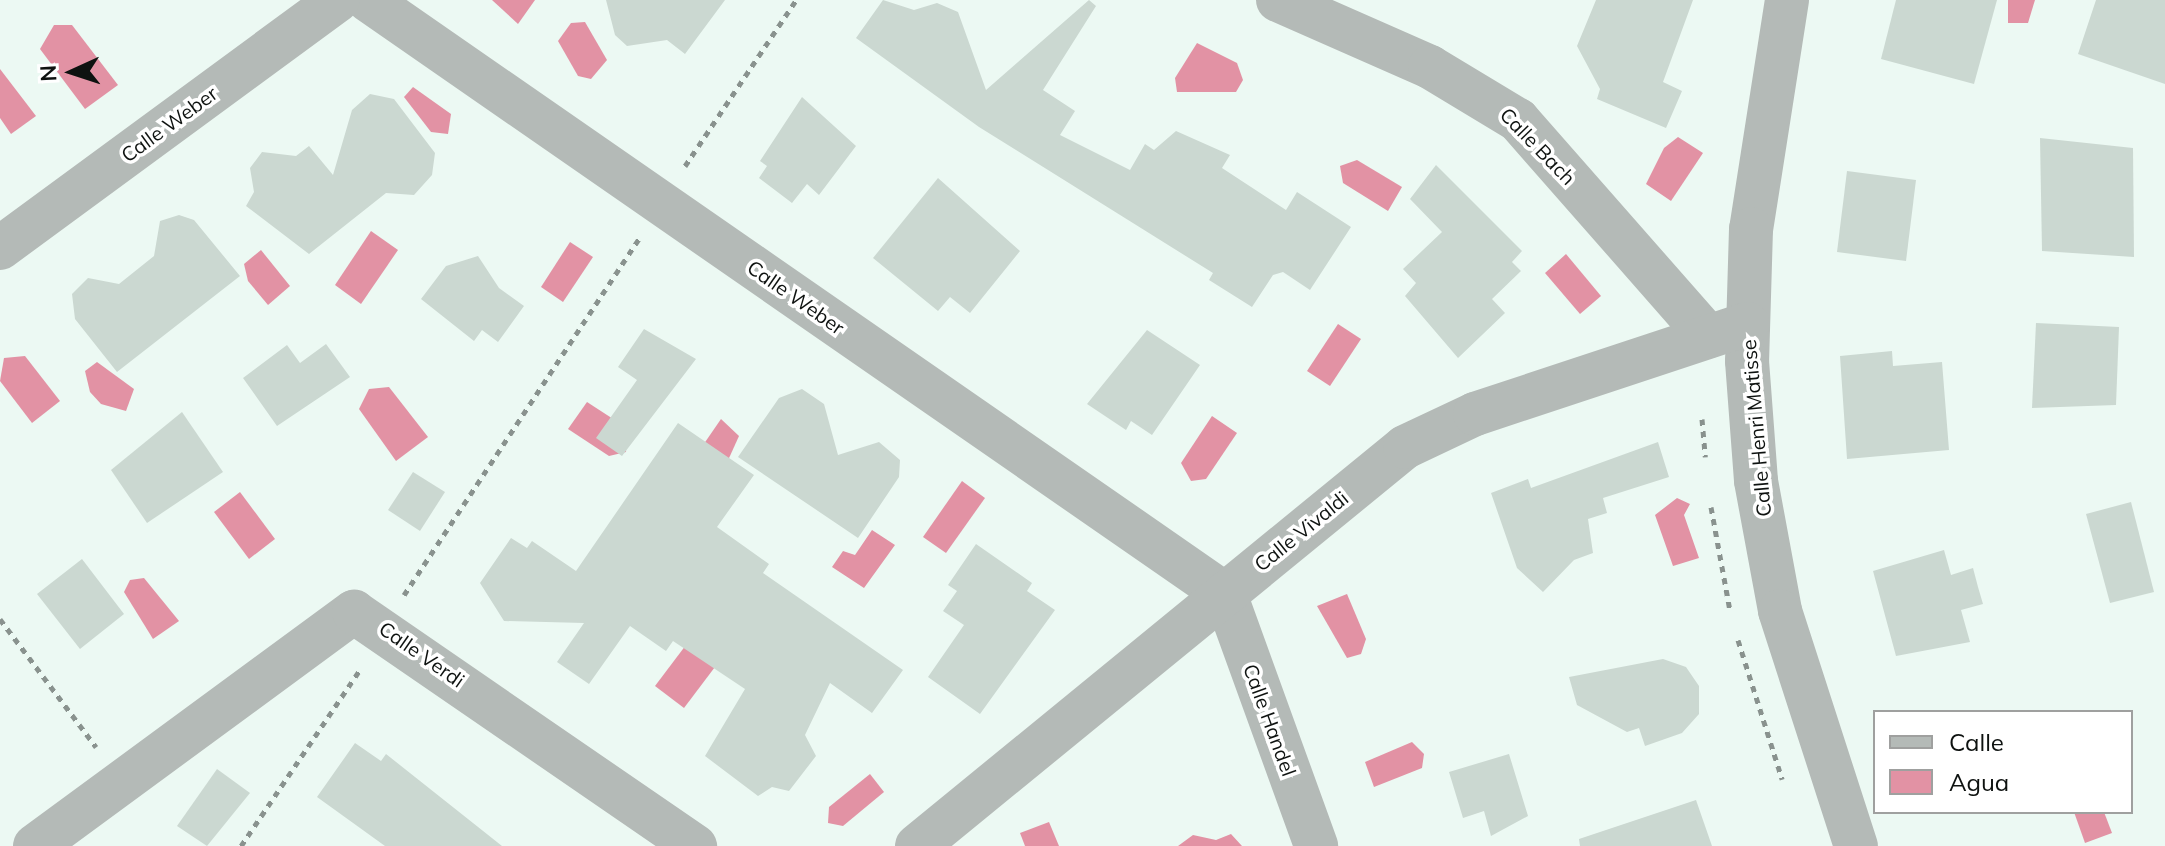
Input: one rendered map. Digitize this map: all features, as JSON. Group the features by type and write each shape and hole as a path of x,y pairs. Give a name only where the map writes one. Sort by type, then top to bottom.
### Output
{"street":[{"name":"Calle Weber","path":"0,248 338,0"},
{"name":"Calle Weber","path":"368,0 1225,594"},
{"name":"Calle Bach","path":"1278,0 1430,67 1507,111 1728,330"},
{"name":"Calle Henri Matisse","path":"1787,0 1761,127 1728,330 1780,611 1856,846"},
{"name":"Calle Vivaldi","path":"917,846 1225,594 1427,434 1728,330"},
{"name":"Calle Handel","path":"1225,594 1316,846"},
{"name":"Calle Verdi","path":"35,846 354,612 695,846"}],"path":[{"path":"680,173 796,0"},
{"path":"403,596 642,234"},
{"path":"1701,407 1707,474"},
{"path":"1710,501 1733,623 1787,791"},
{"path":"0,619 99,751"},
{"path":"241,846 367,660"}],"water":[{"path":"492,0 535,0 518,24"},
{"path":"2008,0 2035,0 2028,23 2008,23"},
{"path":"585,22 607,60 591,79 578,76 558,41 571,23"},
{"path":"54,25 72,25 118,85 85,109 40,49"},
{"path":"1197,43 1237,63 1243,80 1236,92 1177,92 1175,78"},
{"path":"0,69 36,116 11,134 0,118"},
{"path":"413,87 451,114 448,134 431,132 404,97"},
{"path":"1678,137 1703,153 1671,201 1646,184 1664,148"},
{"path":"1357,160 1402,187 1388,211 1343,183 1340,166"},
{"path":"371,231 398,250 361,304 335,285"},
{"path":"570,242 593,257 563,302 541,287"},
{"path":"261,250 290,286 268,305 248,281 244,264"},
{"path":"1566,254 1601,296 1580,314 1545,273"},
{"path":"1338,324 1361,339 1330,386 1307,371"},
{"path":"25,356 60,401 32,423 0,381 4,358"},
{"path":"97,362 134,389 126,411 101,404 90,392 85,371"},
{"path":"389,387 428,437 396,461 359,409 369,389"},
{"path":"587,402 627,428 626,452 609,456 568,429"},
{"path":"1212,416 1237,433 1206,479 1191,481 1181,463"},
{"path":"721,419 739,436 725,467 690,464"},
{"path":"962,481 985,498 946,553 923,537"},
{"path":"240,492 275,539 249,559 214,512"},
{"path":"1677,498 1690,504 1684,515 1699,558 1673,566 1655,515"},
{"path":"872,530 895,545 864,588 832,567 843,551 855,555"},
{"path":"144,578 179,621 153,639 124,592 130,580"},
{"path":"1347,594 1366,639 1361,654 1347,658 1317,606"},
{"path":"692,637 721,659 684,708 655,686"},
{"path":"1412,742 1424,754 1422,768 1374,787 1365,762"},
{"path":"870,774 884,792 843,826 828,823 829,807"},
{"path":"2075,814 2105,814 2112,833 2085,843"},
{"path":"1049,822 1059,846 1025,846 1020,833"},
{"path":"1231,834 1242,846 1178,846 1193,835 1216,840"}],"building":[{"path":"606,0 725,0 685,54 667,40 627,46 615,35"},
{"path":"883,0 914,10 937,3 958,12 986,90 1089,0 1096,6 1043,90 1075,111 1060,135 1130,170 1145,144 1154,150 1176,131 1230,155 1222,168 1286,210 1297,192 1351,227 1310,290 1283,272 1273,275 1252,307 1209,280 1213,273 979,127 856,38"},
{"path":"1596,0 1693,0 1663,82 1682,91 1666,128 1597,99 1600,89 1577,46"},
{"path":"1896,0 1997,0 1974,84 1881,59"},
{"path":"2096,0 2165,0 2165,84 2078,54"},
{"path":"370,94 394,99 435,153 432,175 414,195 386,193 309,254 246,206 254,192 250,168 262,152 296,156 309,146 333,175 352,110"},
{"path":"802,97 856,146 819,195 807,184 792,203 759,178 767,166 760,161"},
{"path":"2040,138 2133,148 2134,257 2042,251"},
{"path":"1436,165 1522,251 1512,262 1521,271 1492,299 1505,313 1458,358 1405,296 1416,283 1403,269 1442,232 1410,199"},
{"path":"1847,171 1916,180 1906,261 1837,252"},
{"path":"938,178 1020,251 970,313 950,297 938,311 873,258"},
{"path":"179,215 194,220 240,276 117,372 75,319 72,294 88,278 119,284 154,256 160,221"},
{"path":"478,256 499,288 524,306 498,342 482,330 474,341 421,299 446,266"},
{"path":"2036,323 2119,327 2116,405 2032,408"},
{"path":"644,329 696,359 622,456 596,438 637,380 618,367"},
{"path":"1147,330 1200,365 1152,435 1131,421 1126,430 1087,404"},
{"path":"326,344 350,377 277,426 243,378 287,345 300,363"},
{"path":"1892,351 1893,366 1942,362 1949,450 1847,459 1840,356"},
{"path":"802,389 824,404 838,455 879,442 900,460 899,477 858,538 738,457 779,398"},
{"path":"182,412 223,472 147,523 111,470"},
{"path":"678,423 754,475 717,527 769,564 763,573 903,670 872,713 830,683 805,735 816,756 789,791 772,787 758,796 705,756 745,689 673,641 666,651 630,626 589,684 557,662 584,623 504,621 480,583 511,538 527,548 532,541 576,571"},
{"path":"1658,442 1669,477 1603,498 1607,513 1588,519 1593,553 1574,560 1543,592 1517,568 1491,493 1528,479 1531,488"},
{"path":"413,472 445,492 420,531 388,510"},
{"path":"2131,502 2154,592 2110,603 2086,514"},
{"path":"976,544 1032,583 1027,591 1055,610 980,714 928,677 964,625 943,611 957,591 948,585"},
{"path":"1944,550 1951,575 1973,568 1983,604 1961,610 1970,642 1896,656 1873,571"},
{"path":"82,559 124,614 80,649 37,594"},
{"path":"1663,659 1686,667 1699,686 1699,714 1682,733 1645,746 1639,728 1627,732 1577,705 1569,677"},
{"path":"355,743 381,761 386,754 502,846 385,846 317,797"},
{"path":"1509,754 1528,816 1491,836 1484,811 1463,818 1449,772"},
{"path":"217,769 250,793 207,846 177,826"},
{"path":"1696,800 1712,846 1580,846 1579,839"}]}
